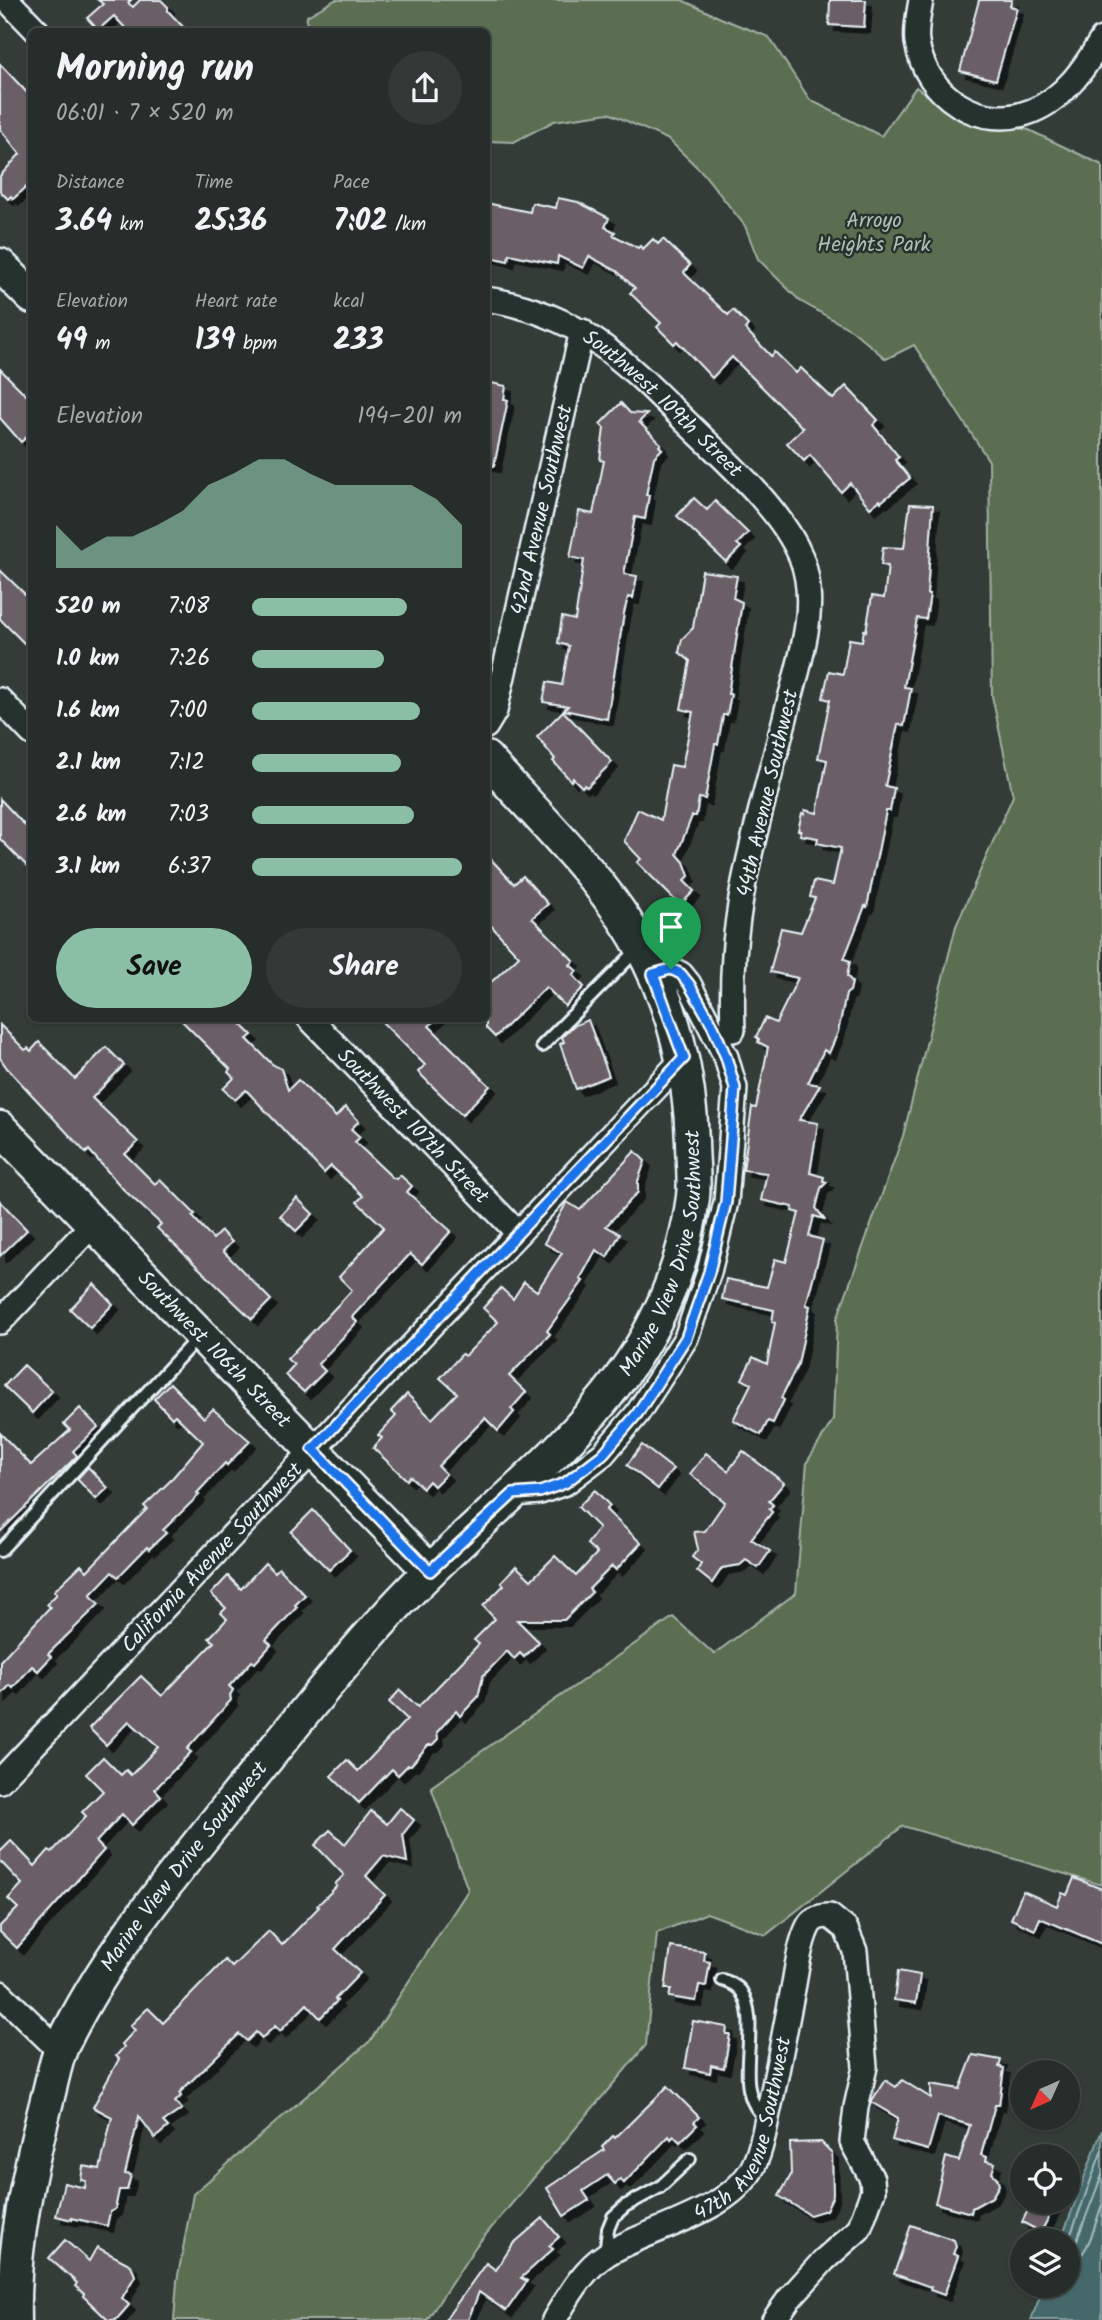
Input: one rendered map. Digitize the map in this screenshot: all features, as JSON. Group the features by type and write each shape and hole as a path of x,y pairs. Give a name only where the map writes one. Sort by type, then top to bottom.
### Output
{"street":[{"path":"921,0 916,40 921,59 934,82 945,96 960,108 990,117 1013,116 1046,104 1085,68 1102,39"},
{"path":"7,4 34,28"},
{"path":"0,265 28,293"},
{"name":"Southwest 109th Street","path":"490,300 540,311 582,331 628,364 745,480 787,533 801,558"},
{"name":"42nd Avenue Southwest","path":"490,719 495,711 582,331"},
{"name":"44th Avenue Southwest","path":"733,1030 733,945 745,880 806,632 808,584 801,558"},
{"path":"0,700 28,729"},
{"name":"Marine View Drive Southwest","path":"9,2308 13,2242 37,2139 60,2051 90,1994 156,1896 331,1680 394,1608 583,1426 614,1388 645,1342 665,1299 684,1246 693,1193 691,1121 684,1058 647,960 618,909 490,763"},
{"name":"Marine View Drive Southwest","path":"513,1494 540,1492 565,1483 603,1454 637,1414 686,1338 709,1272 726,1202 735,1088 726,1057 689,984 681,974 647,960"},
{"name":"Southwest 107th Street","path":"313,1022 518,1233"},
{"name":"California Avenue Southwest","path":"0,1780 684,1058"},
{"name":"Southwest 106th Street","path":"0,1128 430,1571"},
{"path":"0,1322 93,1224"},
{"name":"47th Avenue Southwest","path":"554,2320 585,2274 605,2255 706,2208 742,2184 752,2172 767,2118 801,1949 812,1920 830,1916 846,1929 855,1951 865,2067 852,2141 872,2179 873,2191 859,2229 824,2260 774,2320"},
{"path":"0,1993 60,2051"}],"lane":[{"path":"542,1046 647,960"},
{"path":"0,1551 201,1334"},
{"path":"722,1980 735,1985 745,2003 748,2022 748,2084 752,2103 767,2118"},
{"path":"605,2255 608,2230 613,2217 625,2206 660,2187 690,2159"}],"green space":[{"name":"Arroyo Heights Park","path":"335,0 682,0 769,37 810,100 881,136 916,87 953,115 1029,130 1102,165 1102,1885 903,1826 766,1935 707,1913 657,1933 646,2045 476,2246 427,2320 174,2320 177,2281 193,2194 370,2041 468,1890 431,1787 673,1617 714,1654 796,1593 807,1462 833,1420 837,1319 903,1136 956,926 1013,796 992,696 989,461 914,345 886,359 853,331 800,301 758,259 745,226 703,173 669,140 609,113 554,121 514,142 490,141 490,28 306,28 307,16"}],"water":[{"path":"1102,2130 1102,2320 1031,2320 1039,2298 1080,2298 1080,2228 1065,2228 1071,2214 1080,2214 1080,2189"}],"building":[{"path":"98,0 131,0 128,3 133,7 140,0 161,0 184,28 125,28 114,16 100,28 96,28 87,18 103,4"},
{"path":"830,0 866,0 864,27 829,25"},
{"path":"979,0 1012,0 1010,6 1017,8 996,80 960,71"},
{"path":"0,64 28,94 28,186 13,199 11,196 8,199 0,191 0,176 20,154 0,129"},
{"path":"558,198 578,202 609,218 605,227 615,232 613,235 638,248 640,246 643,249 653,239 658,244 663,239 690,265 685,274 728,315 733,310 748,325 745,329 771,356 775,352 796,373 801,368 833,399 846,386 878,420 873,425 899,457 895,460 910,478 870,508 850,483 841,492 810,455 804,461 787,443 803,428 732,357 712,378 677,341 674,344 657,327 661,323 630,293 635,288 617,271 589,256 583,268 558,256 557,264 509,254 508,261 490,257 490,204 530,212 532,203 556,208"},
{"path":"0,369 28,397 28,436 21,442 0,418"},
{"path":"490,383 506,386 504,399 508,400 494,466 490,466"},
{"path":"621,403 630,413 647,414 639,422 661,444 659,446 662,449 654,457 646,495 649,495 645,519 635,517 624,574 637,576 633,598 628,597 624,613 607,719 564,710 568,706 543,702 547,682 562,685 569,646 558,643 562,617 575,620 584,560 570,557 579,511 593,514 604,461 600,460 604,428 600,424"},
{"path":"694,498 707,510 715,501 748,533 737,544 741,547 726,562 677,516"},
{"path":"910,504 933,505 927,594 930,594 926,619 917,618 904,687 911,688 904,726 898,724 885,786 894,788 890,811 886,811 867,907 865,906 844,959 850,961 847,976 852,982 850,991 846,994 838,1032 829,1053 824,1050 808,1083 820,1085 799,1120 818,1123 810,1173 824,1177 823,1181 827,1182 821,1188 816,1208 824,1219 814,1216 809,1236 823,1240 806,1305 810,1306 798,1364 781,1398 784,1400 773,1423 768,1421 761,1435 733,1420 751,1384 742,1379 753,1357 767,1364 775,1323 772,1322 774,1310 722,1299 726,1279 767,1287 775,1259 786,1262 799,1213 792,1211 793,1207 761,1200 767,1173 743,1170 752,1107 756,1108 768,1047 758,1042 756,1037 765,1018 776,1023 798,978 770,972 781,928 801,932 815,898 810,897 814,881 833,885 841,848 817,843 818,838 800,835 801,831 798,830 805,810 817,813 827,760 818,758 830,700 823,698 829,671 843,674 849,639 862,641 872,596 884,598 888,566 881,565 883,547 904,548"},
{"path":"0,570 28,597 28,647 0,619"},
{"path":"702,571 737,576 733,598 742,602 727,715 723,715 718,744 715,744 705,799 699,798 696,816 692,816 677,854 684,862 689,876 684,881 694,891 680,905 637,862 641,859 624,841 638,809 661,820 671,765 682,767 693,712 681,709 690,661 679,652 682,639 693,628"},
{"path":"563,711 612,762 587,787 582,787 573,778 571,781 537,737"},
{"path":"0,799 28,829 28,867 0,839"},
{"path":"490,858 514,884 523,876 548,904 532,918 574,961 570,965 577,971 573,975 584,987 565,1006 546,987 495,1037 486,1028 486,1022 490,1022 490,983 519,956 490,924"},
{"path":"588,1020 609,1076 576,1089 560,1044 564,1042 562,1037 573,1026"},
{"path":"183,1022 239,1022 252,1035 247,1039 272,1064 281,1069 288,1090 298,1080 336,1117 345,1107 359,1121 351,1129 360,1137 355,1142 393,1178 397,1179 400,1175 412,1186 407,1192 451,1231 422,1264 410,1254 352,1317 357,1322 318,1364 325,1371 304,1392 285,1375 294,1365 287,1359 352,1290 339,1277 384,1227 357,1202 363,1196 331,1166 324,1173 246,1090 235,1100 223,1089 234,1078 228,1072 230,1069"},
{"path":"382,1022 433,1022 429,1026 490,1086 462,1115 418,1072 425,1065"},
{"path":"0,1025 25,1050 28,1048 31,1051 39,1042 75,1079 106,1047 124,1065 92,1098 138,1142 125,1154 155,1184 160,1179 195,1214 192,1216 213,1239 221,1231 232,1242 223,1251 271,1300 252,1319 157,1228 161,1224 123,1189 89,1150 86,1153 7,1068 0,1058"},
{"path":"635,1151 645,1161 638,1181 638,1192 606,1226 620,1234 607,1257 596,1250 580,1279 583,1281 547,1331 550,1334 509,1376 526,1392 511,1409 514,1412 498,1431 485,1418 438,1466 446,1474 434,1486 429,1481 423,1488 410,1476 407,1480 373,1448 382,1438 378,1435 396,1416 391,1411 407,1394 432,1419 457,1393 440,1378 498,1322 483,1308 501,1288 513,1299 524,1282 537,1291 562,1253 544,1243 567,1202 580,1210"},
{"path":"297,1198 313,1214 296,1231 280,1216"},
{"path":"0,1201 27,1230 0,1256"},
{"path":"94,1284 113,1304 90,1328 70,1309"},
{"path":"24,1365 52,1391 32,1413 4,1386"},
{"path":"170,1383 204,1418 213,1409 250,1441 227,1465 225,1463 197,1493 199,1495 163,1530 166,1533 149,1549 147,1547 118,1577 112,1572 90,1595 99,1604 48,1654 51,1657 38,1671 32,1666 13,1688 10,1685 0,1696 0,1661 50,1607 47,1604 57,1594 54,1591 81,1565 87,1571 147,1509 144,1506 169,1482 203,1442 175,1415 172,1418 154,1399"},
{"path":"80,1408 98,1427 73,1451 77,1456 0,1532 0,1433 31,1465 70,1430 64,1424"},
{"path":"642,1445 673,1469 658,1489 627,1465"},
{"path":"743,1451 784,1483 769,1501 773,1505 769,1509 772,1512 751,1539 770,1551 758,1568 746,1560 740,1565 722,1568 712,1583 697,1571 701,1564 692,1557 698,1549 694,1532 705,1531 725,1502 690,1474 706,1453 728,1471"},
{"path":"88,1467 108,1488 96,1499 77,1479"},
{"path":"595,1490 610,1506 606,1510 641,1543 616,1570 612,1566 589,1589 592,1592 564,1620 517,1620 539,1642 524,1657 520,1653 514,1659 507,1651 483,1676 478,1697 460,1716 456,1711 437,1732 438,1739 428,1745 411,1765 398,1775 392,1769 359,1803 331,1776 347,1760 358,1771 407,1719 389,1702 400,1690 418,1707 479,1644 474,1640 495,1619 483,1606 504,1585 501,1582 516,1566 531,1580 555,1556 576,1576 597,1553 587,1544 599,1528 578,1507"},
{"path":"313,1510 350,1550 329,1570 291,1532"},
{"path":"265,1563 275,1572 279,1568 305,1595 266,1640 271,1645 229,1686 233,1690 231,1700 187,1749 191,1752 155,1789 161,1796 132,1825 122,1814 96,1842 104,1850 17,1948 0,1932 0,1926 18,1908 8,1899 22,1884 0,1861 0,1852 11,1841 35,1866 86,1816 82,1812 103,1791 86,1774 103,1757 121,1775 126,1770 131,1775 158,1747 129,1721 106,1745 89,1728 141,1676 162,1696 214,1642 209,1638 227,1619 221,1613 226,1608 211,1594 228,1576 241,1589"},
{"path":"400,1808 414,1820 403,1834 407,1862 383,1856 366,1876 385,1895 335,1949 360,1973 335,1999 337,2001 320,2018 307,2004 280,2031 275,2026 262,2038 256,2032 247,2041 239,2034 179,2093 181,2096 175,2102 182,2109 163,2122 168,2127 155,2138 139,2116 125,2174 131,2175 127,2190 119,2190 115,2209 110,2212 107,2226 56,2216 64,2183 85,2188 86,2181 81,2180 83,2166 100,2169 112,2117 93,2107 119,2059 116,2056 124,2047 122,2044 135,2030 130,2026 148,2008 163,2023 225,1960 232,1967 269,1931 282,1945 319,1907 317,1906 344,1875 315,1845 330,1830 345,1844 371,1811 387,1824"},
{"path":"1074,1878 1102,1889 1102,1944 1040,1918 1035,1930 1011,1919 1023,1891 1057,1906 1062,1893 1067,1895"},
{"path":"671,1947 705,1952 704,1961 710,1962 706,1986 699,1985 696,2001 669,1997 671,1989 665,1989"},
{"path":"898,1971 920,1975 916,2003 894,2000"},
{"path":"693,2021 727,2027 726,2034 730,2034 724,2068 711,2065 710,2073 685,2068"},
{"path":"973,2055 1001,2060 999,2067 1004,2068 999,2105 995,2105 981,2155 987,2157 986,2161 995,2163 992,2173 999,2185 992,2197 972,2208 971,2213 935,2203 946,2157 959,2161 970,2125 938,2116 928,2150 892,2140 898,2118 871,2102 885,2080 896,2087 902,2080 931,2098 931,2084 960,2089"},
{"path":"668,2086 699,2117 694,2122 697,2125 680,2142 674,2136 671,2139 669,2136 624,2183 620,2179 615,2184 607,2175 583,2191 589,2200 564,2216 547,2188 604,2150 602,2147 613,2136 615,2138"},
{"path":"821,2142 832,2153 833,2195 826,2210 810,2215 779,2196 791,2175 790,2143"},
{"path":"1026,2214 1050,2214 1043,2228 1033,2228 1022,2222"},
{"path":"543,2218 559,2237 549,2246 553,2249 521,2278 527,2281 506,2311 479,2292 468,2320 445,2320 486,2263 496,2270 513,2244"},
{"path":"911,2225 954,2240 956,2246 953,2254 958,2256 944,2295 930,2290 931,2287 894,2274"},
{"path":"65,2240 89,2261 97,2247 131,2265 135,2276 122,2298 129,2305 116,2320 108,2320 83,2296 75,2286 77,2283 49,2258"}],"route":[{"path":"671,969 681,974 689,984 712,1024 735,1088 726,1202 709,1272 686,1338 637,1414 603,1454 565,1483 540,1492 513,1494 430,1571 313,1449 684,1058 653,974 671,969"}]}
